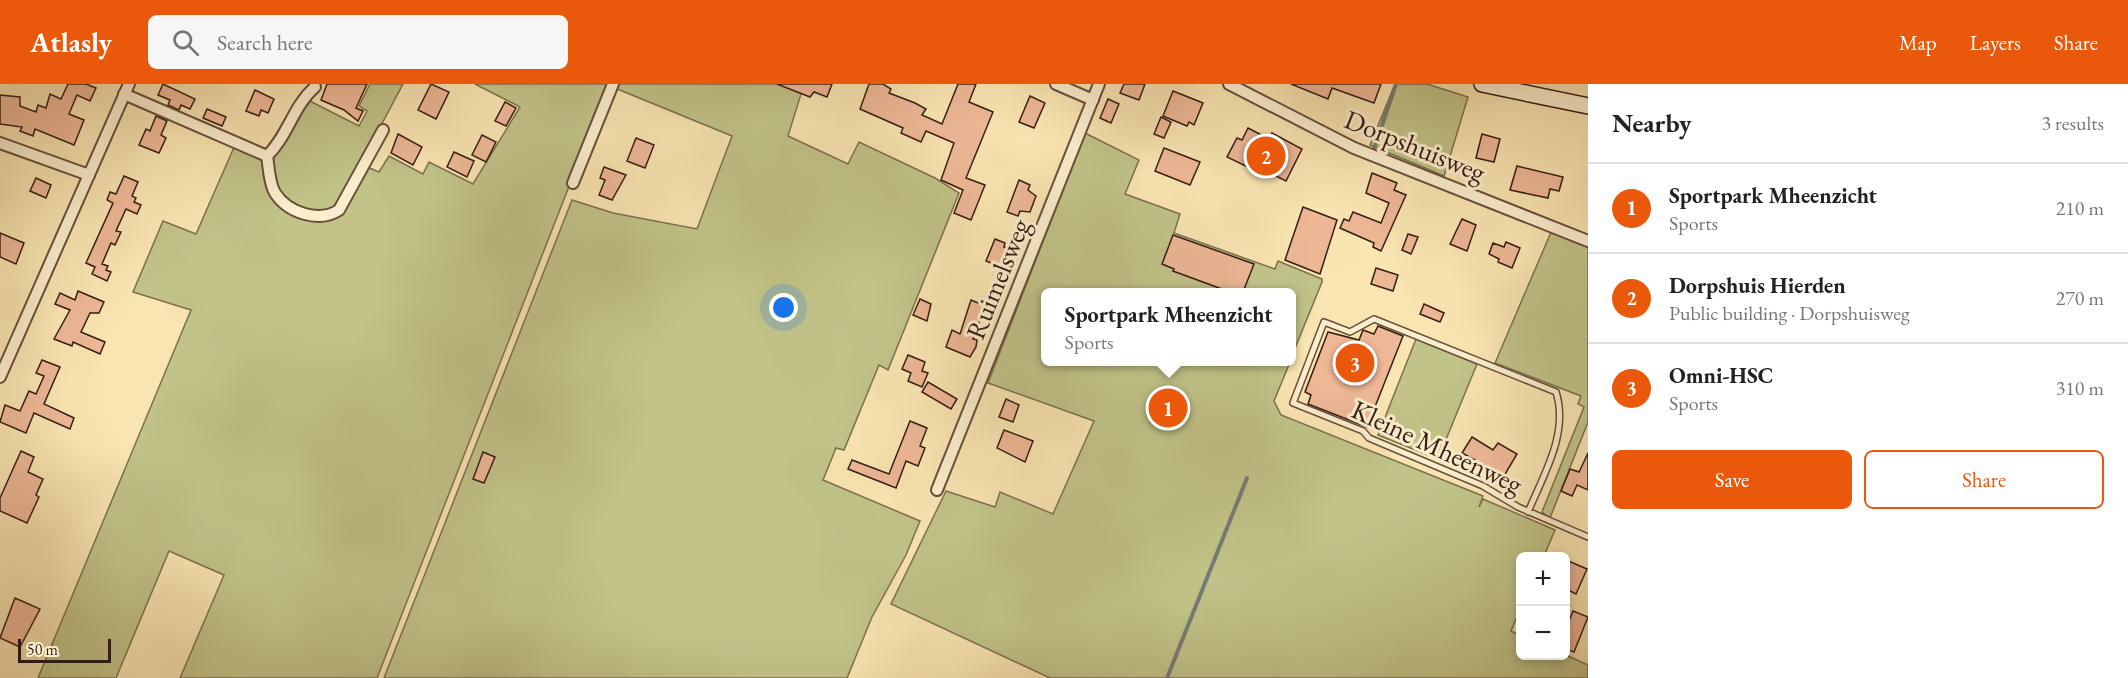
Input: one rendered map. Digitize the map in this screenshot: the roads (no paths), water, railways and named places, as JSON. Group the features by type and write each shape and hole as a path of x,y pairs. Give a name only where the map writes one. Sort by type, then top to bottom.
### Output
{"main road":[{"path":"1482,84 1588,106"}],"street":[{"path":"573,183 613,84"},
{"path":"1056,84 1093,100"},
{"name":"Ruimelsweg","path":"937,490 1099,84"},
{"name":"Dorpshuisweg","path":"1229,84 1354,148 1588,240"},
{"path":"267,156 279,143 303,98 315,87"},
{"path":"2,369 126,89 267,156"},
{"path":"267,156 272,186 282,201 306,214 327,217 339,210 383,130"},
{"path":"0,143 88,175"}],"lane":[{"name":"Kleine Mheenweg","path":"1528,512 1555,446 1561,409 1556,392 1374,319 1350,332 1324,321 1293,403 1483,486 1528,512 1588,537"}],"waterway":[{"path":"1374,149 1396,84"},
{"path":"1167,678 1247,478"}],"place":[{"name":"Dorpshuis Hierden","path":"1266,156"},
{"name":"Omni-HSC","path":"1355,363"},
{"name":"Sportpark Mheenzicht","path":"1168,408"}]}
